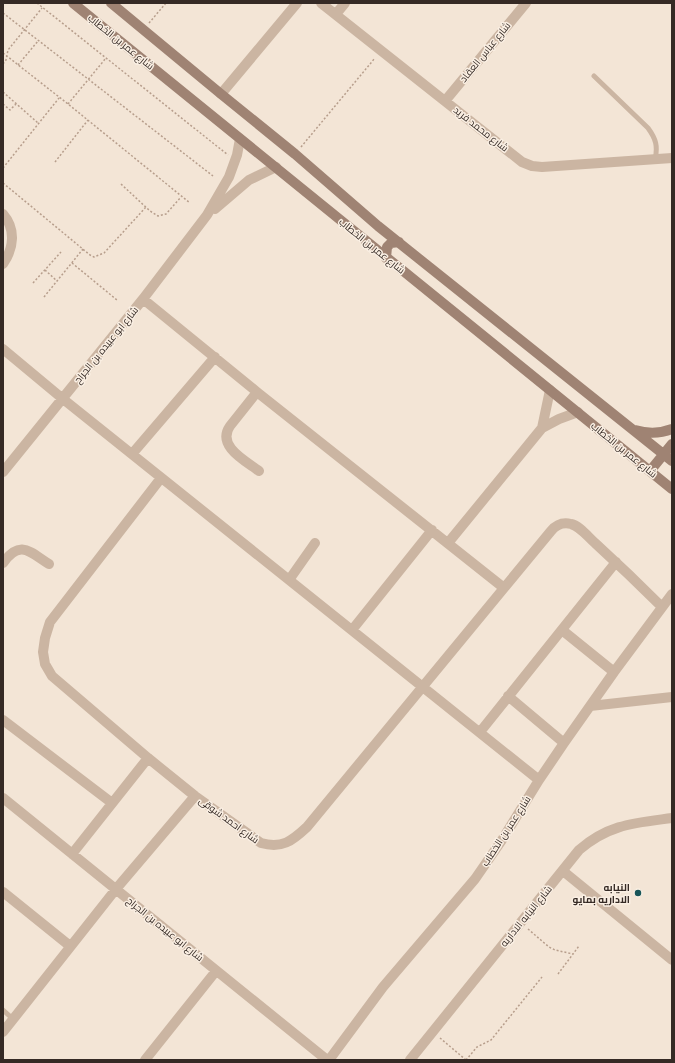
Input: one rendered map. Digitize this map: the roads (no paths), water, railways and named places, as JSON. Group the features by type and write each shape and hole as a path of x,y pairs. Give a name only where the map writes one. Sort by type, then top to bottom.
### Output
{"street":[{"name":"شارع عمر بن الخطاب","path":"73,3 650,471 670,484"},
{"name":"شارع عمر بن الخطاب","path":"112,3 295,154 378,226 672,461"},
{"path":"221,94 297,3"},
{"name":"شارع محمد فريد","path":"322,3 522,162 532,166 542,166 672,158"},
{"path":"336,14 345,3"},
{"name":"شارع عباس العقاد","path":"445,101 526,3"},
{"name":"شارع ابو عبيده بن الجراح","path":"3,472 143,299 207,215 224,187 235,161 240,139"},
{"name":"شارع ابو عبيده بن الجراح","path":"207,215 249,180 276,167"},
{"path":"3,214 11,226 13,236 8,257 3,264"},
{"path":"367,241 377,237 378,226"},
{"path":"386,258 387,247 391,243 399,242"},
{"path":"143,299 257,392 504,588"},
{"path":"3,349 161,478 539,780"},
{"path":"132,454 215,357"},
{"path":"542,428 550,390"},
{"path":"257,392 230,426 225,437 230,448 259,471"},
{"path":"448,543 542,428 559,418 578,412"},
{"path":"632,429 648,433 664,432 672,429"},
{"path":"650,471 672,444"},
{"path":"161,478 50,622 45,638 43,652 45,664 52,676 195,796"},
{"name":"شارع احمد شوقى","path":"3,1032 116,889 195,796 261,843 272,846 282,845 293,840 307,827 554,528 562,524 571,524 575,526 616,562 662,607"},
{"path":"352,630 432,530"},
{"path":"289,580 315,543"},
{"path":"3,563 13,551 22,549 30,552 49,564"},
{"path":"480,732 616,562"},
{"name":"شارع عمر بن الخطاب","path":"328,1060 383,987 475,879 502,840 564,743 672,594"},
{"path":"562,630 614,672"},
{"path":"508,696 564,743"},
{"path":"590,706 672,697"},
{"path":"3,720 112,803"},
{"path":"72,854 148,758"},
{"name":"شارع ابو عبيده بن الجراح","path":"3,798 328,1060"},
{"name":"شارع النيابه الاداريه","path":"410,1060 579,850 600,834 626,824 672,818"},
{"path":"563,871 672,960"},
{"path":"3,892 70,946"},
{"path":"145,1060 216,971"}],"lane":[{"path":"594,76 648,128 655,137 657,148 655,160"},
{"path":"3,1010 13,1019"}],"place":[{"name":"النيابه الاداريه بمايو","path":"638,893"}]}
